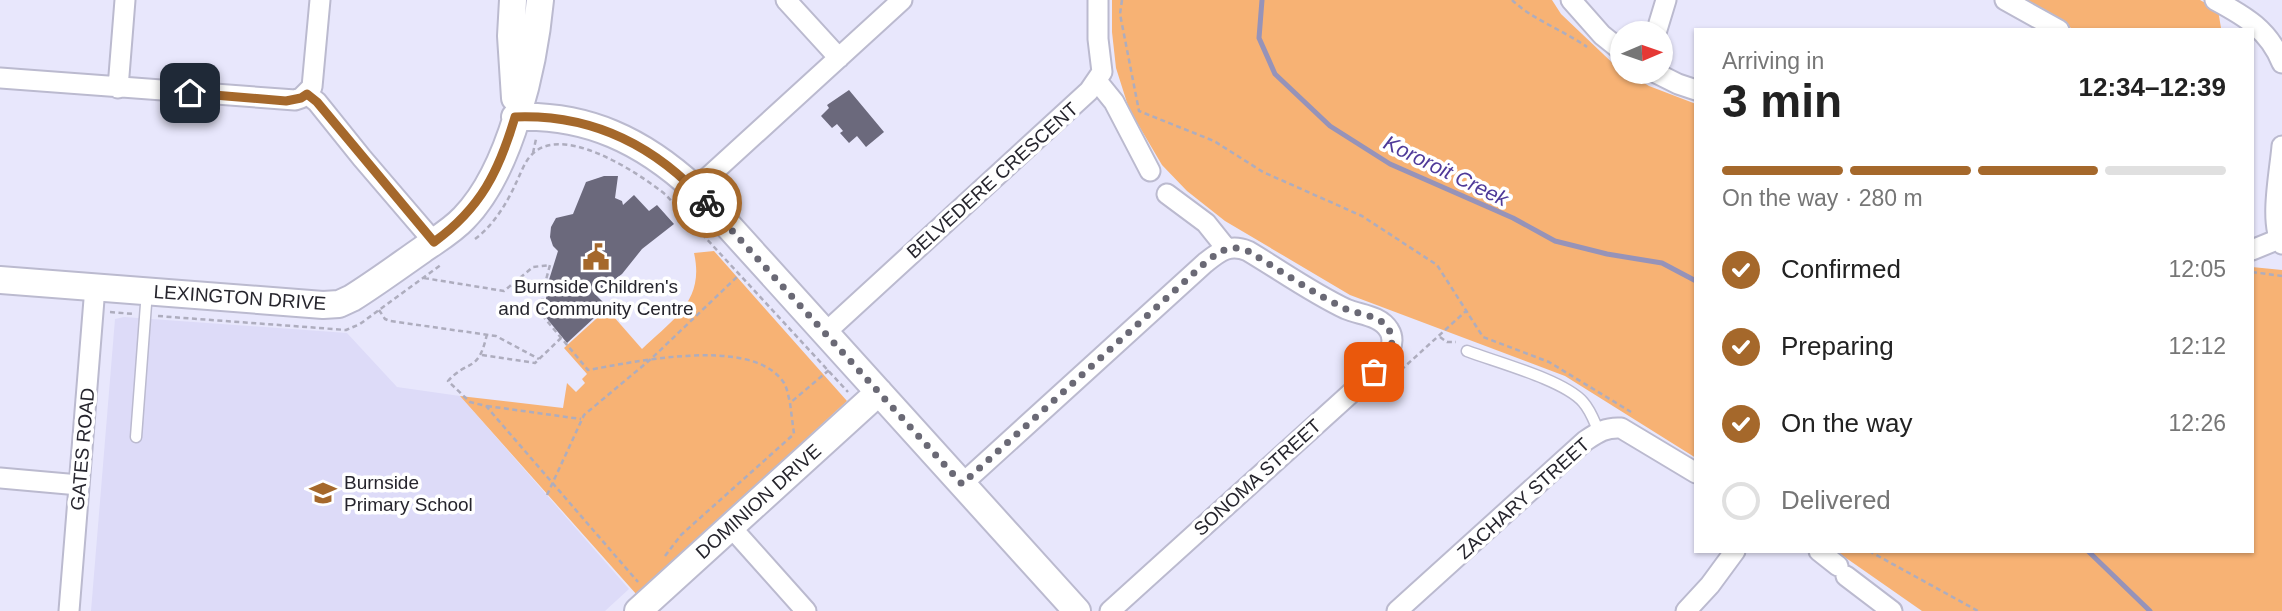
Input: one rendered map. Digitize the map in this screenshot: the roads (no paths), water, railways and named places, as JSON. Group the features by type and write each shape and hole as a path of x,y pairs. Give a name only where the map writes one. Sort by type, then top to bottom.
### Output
{"street":[{"path":"118,88 125,0"},
{"path":"0,78 286,101 301,98 312,87 314,78 320,0"},
{"name":"LEXINGTON DRIVE","path":"513,0 511,36 515,117"},
{"name":"LEXINGTON DRIVE","path":"0,279 94,299 146,303 339,304 439,252 487,187 502,158 528,76 540,0"},
{"path":"786,0 839,58"},
{"path":"695,189 902,0"},
{"path":"1098,0 1098,39 1102,72 1097,81 1114,102 1150,171"},
{"path":"1570,0 1610,41"},
{"path":"1660,21 1666,0"},
{"path":"2005,0 2055,28"},
{"path":"2215,0 2237,11 2263,30 2282,63"},
{"path":"2229,28 2237,11"},
{"path":"1673,80 1694,89"},
{"name":"BELVEDERE CRESCENT","path":"825,333 1077,103 1097,81"},
{"path":"307,94 317,102 439,252"},
{"path":"515,117 580,123 622,137 662,159 695,189 825,333 836,363 870,399 962,484 1077,611"},
{"path":"2254,249 2280,242 2276,210 2282,146"},
{"path":"962,484 1205,263 1226,248 1206,223 1167,194"},
{"name":"SONOMA STREET","path":"1110,611 1374,372 1391,349 1391,334 1382,323 1339,305 1248,251 1235,247 1226,248"},
{"name":"GATES ROAD","path":"69,611 94,299"},
{"name":"DOMINION DRIVE","path":"638,611 870,399"},
{"name":"ZACHARY STREET","path":"1397,611 1599,432 1621,428 1694,472"},
{"path":"0,478 79,485"},
{"path":"730,526 806,611"},
{"path":"1686,611 1734,553"},
{"path":"1821,553 1892,611"}],"lane":[{"path":"136,437 146,303"},
{"path":"1466,351 1551,383 1578,397 1591,413 1599,432"}],"waterway":[{"name":"Kororoit Creek","path":"1262,0 1259,38 1275,74 1330,126 1390,164 1513,218 1555,241 1607,254 1662,263 1694,280"},
{"name":"Kororoit Creek","path":"2090,553 2150,611"}],"place":[{"name":"Burnside Children's and Community Centre","path":"596,257"},
{"name":"Burnside Primary School","path":"323,493"}]}
